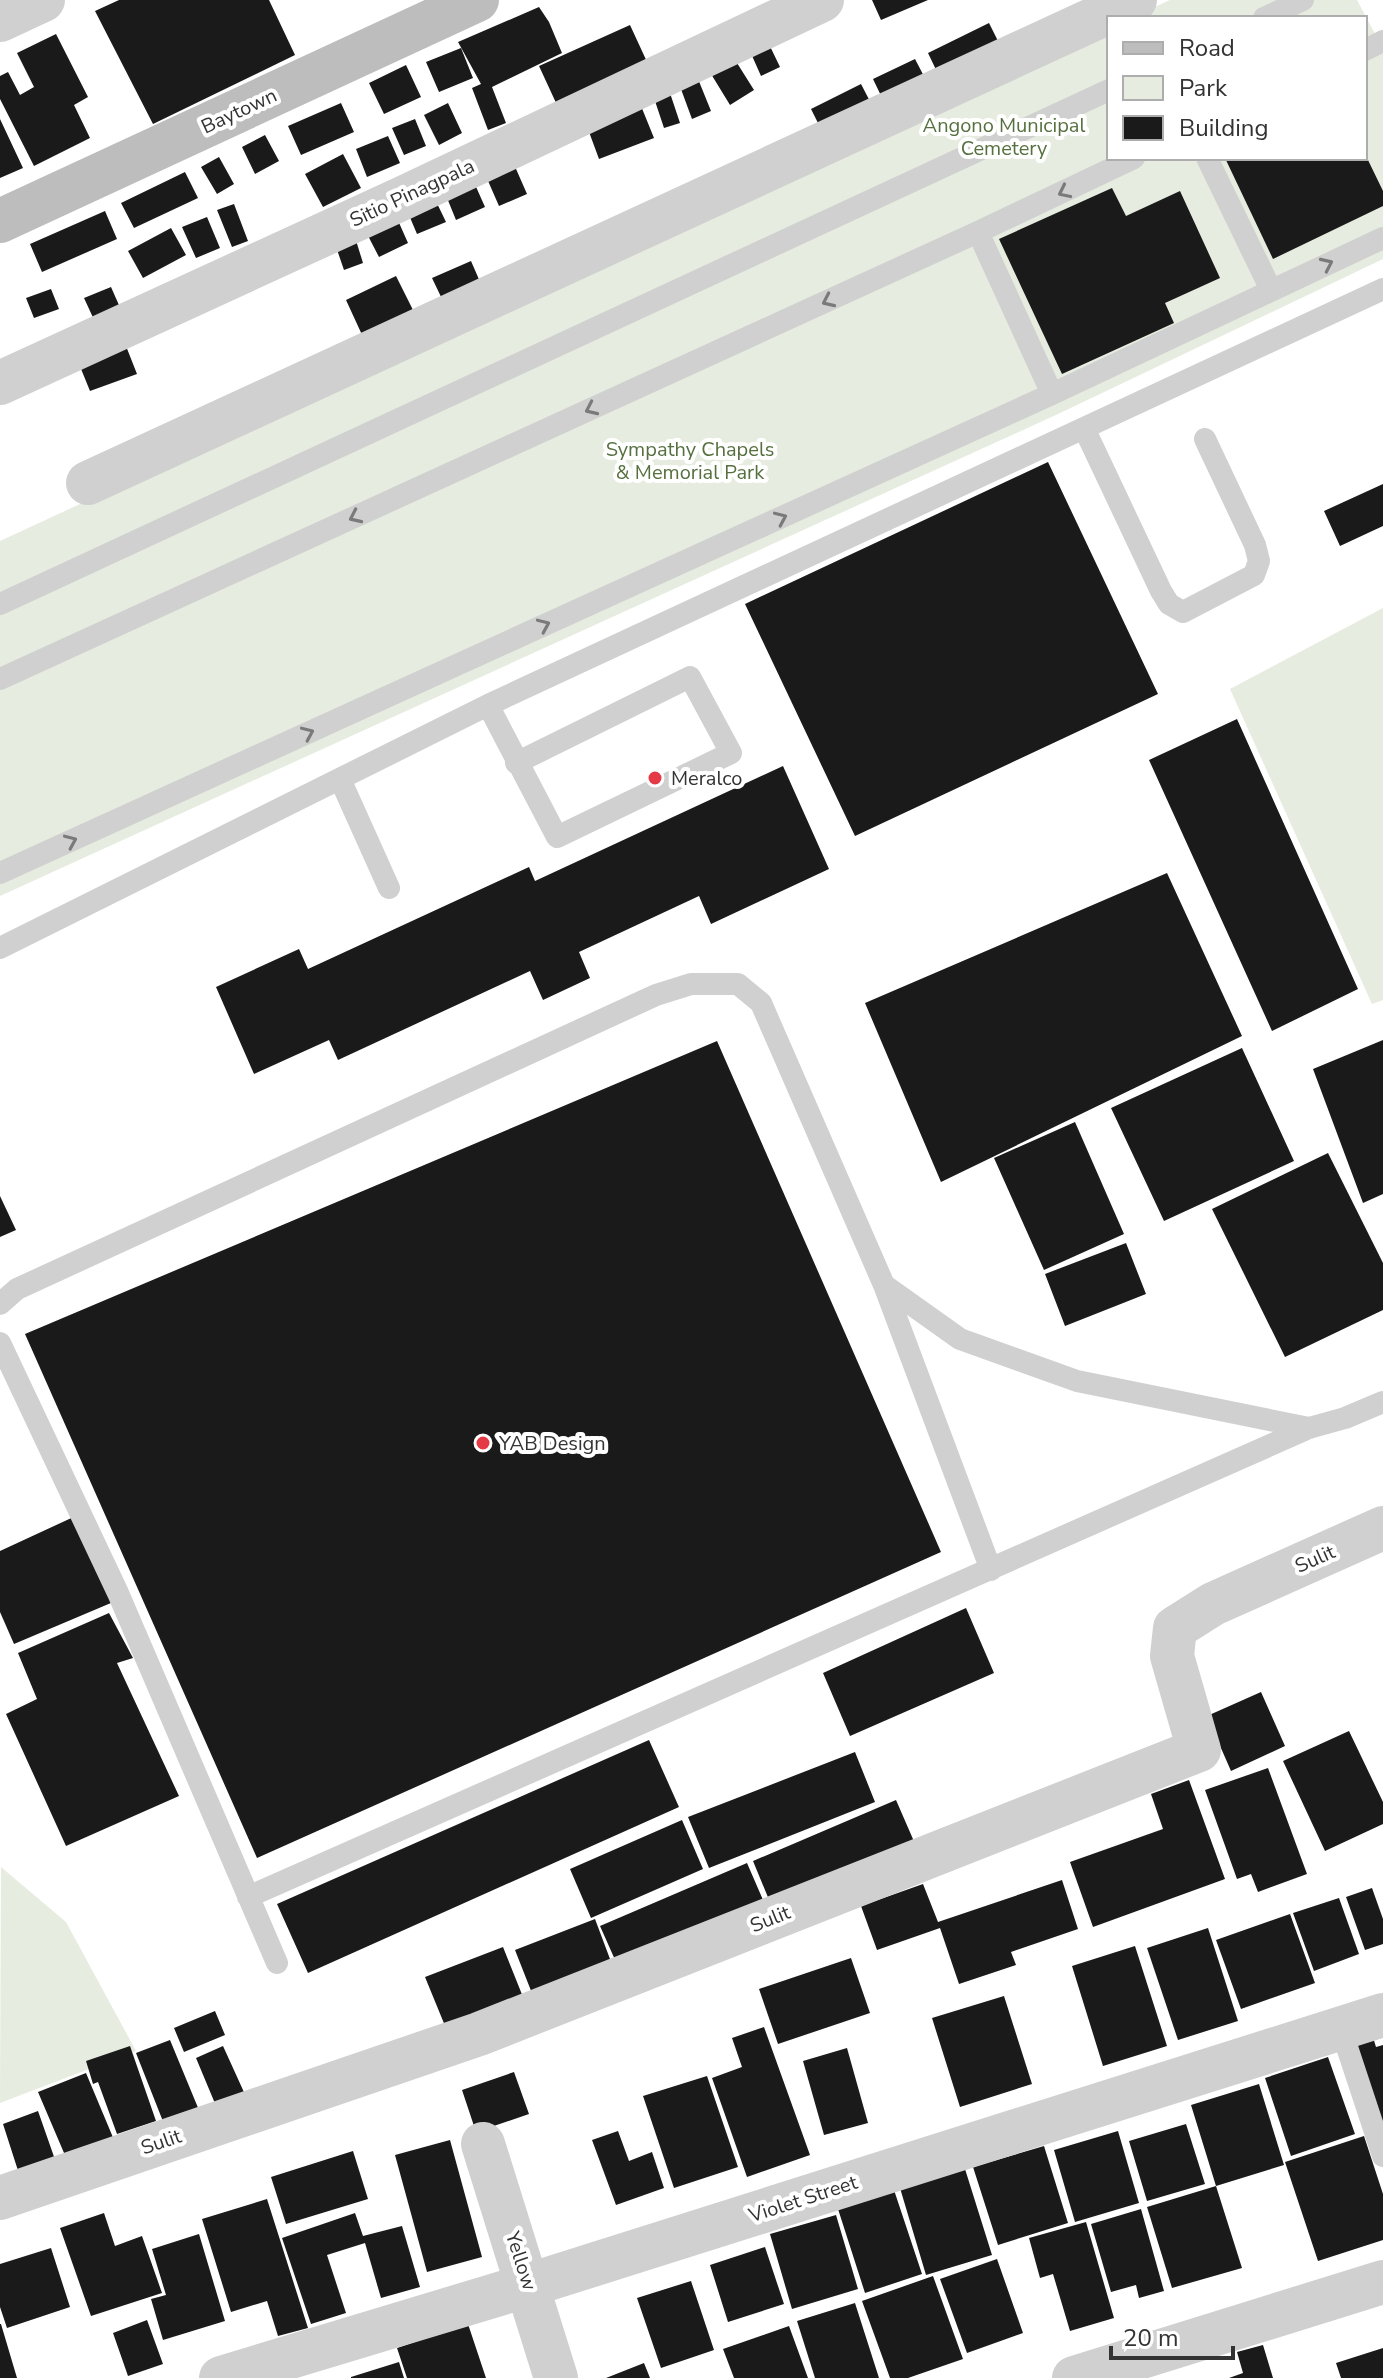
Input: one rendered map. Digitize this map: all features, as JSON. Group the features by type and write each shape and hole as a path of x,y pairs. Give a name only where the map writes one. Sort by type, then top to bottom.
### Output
{"main road":[{"name":"Baytown","path":"0,221 477,0"}],"street":[{"path":"0,20 43,0"},
{"name":"Sitio Pinagpala","path":"0,383 403,198 822,0"},
{"path":"88,483 1135,0"},
{"name":"Sulit","path":"0,2198 479,2034 1199,1750 1172,1656 1175,1628 1213,1604 1383,1528"},
{"name":"Violet Street","path":"221,2378 529,2285 1383,2015"},
{"name":"Yellow","path":"483,2144 556,2378"},
{"path":"1074,2378 1383,2282"}],"lane":[{"path":"1268,16 1303,0"},
{"path":"0,604 1107,91"},
{"path":"0,679 1130,160"},
{"path":"1208,160 1271,290"},
{"path":"978,232 1052,394"},
{"path":"0,873 1052,394 1383,238"},
{"path":"0,948 488,705 1383,289"},
{"path":"1084,428 1161,591 1169,604 1183,612 1254,575 1259,561 1255,545 1205,439"},
{"path":"488,705 516,763 557,837 731,753 690,677 516,763"},
{"path":"340,779 389,888"},
{"path":"0,1304 17,1289 656,995 691,984 738,984 761,1003 884,1285 991,1570"},
{"path":"884,1285 960,1339 1077,1381 1309,1428"},
{"path":"0,1343 118,1593 277,1963"},
{"path":"248,1897 1309,1428 1345,1418 1383,1402"},
{"path":"1341,2029 1383,2156"}],"green space":[{"name":"Sympathy Chapels & Memorial Park","path":"1170,0 1357,0 1365,16 1135,16"},
{"name":"Sympathy Chapels & Memorial Park","path":"1367,19 1383,49 1383,259 1058,414 0,896 0,541 1107,29 1107,160 1367,160"},
{"path":"1383,608 1383,1000 1372,1004 1230,689"},
{"path":"1,1867 66,1922 136,2051 0,2103"}],"building":[{"path":"119,0 269,0 295,55 153,124 95,11"},
{"path":"872,0 928,0 881,20"},
{"path":"539,7 562,53 492,87 506,123 488,130 472,88 481,84 458,42"},
{"path":"989,23 1000,45 939,76 928,53"},
{"path":"630,25 648,64 557,105 539,66"},
{"path":"56,34 88,97 74,105 90,138 34,166 0,99 0,76 8,72 20,95 34,87 17,53"},
{"path":"767,40 780,67 761,76 749,49"},
{"path":"461,48 473,78 439,92 426,62"},
{"path":"732,55 754,90 730,105 708,69"},
{"path":"915,59 928,84 885,104 873,79"},
{"path":"406,65 421,97 384,114 369,83"},
{"path":"696,74 711,111 692,119 678,81"},
{"path":"861,84 875,111 825,137 811,109"},
{"path":"668,87 680,123 664,128 652,92"},
{"path":"639,101 654,138 599,159 585,121"},
{"path":"341,103 354,132 301,155 288,126"},
{"path":"448,103 462,133 439,145 424,115"},
{"path":"0,119 23,168 0,178"},
{"path":"415,119 426,146 404,155 392,128"},
{"path":"265,135 279,161 255,174 242,147"},
{"path":"388,136 400,163 367,177 356,149"},
{"path":"343,154 361,188 323,207 305,174"},
{"path":"219,157 234,184 217,194 201,167"},
{"path":"1367,158 1383,191 1383,206 1273,259 1226,160"},
{"path":"513,162 527,194 499,206 485,174"},
{"path":"185,172 198,198 134,228 121,203"},
{"path":"473,180 485,207 456,220 445,193"},
{"path":"1112,188 1126,216 1180,191 1220,278 1165,303 1174,323 1062,374 999,239"},
{"path":"433,195 446,222 417,234 406,208"},
{"path":"234,204 248,241 232,247 217,210"},
{"path":"105,211 117,239 42,272 30,244"},
{"path":"396,216 408,243 379,257 365,230"},
{"path":"207,217 220,248 196,258 182,227"},
{"path":"171,228 186,255 143,278 128,251"},
{"path":"354,234 363,263 344,270 334,241"},
{"path":"471,261 481,284 443,301 432,278"},
{"path":"396,276 415,314 363,337 346,300"},
{"path":"111,287 122,312 96,324 84,298"},
{"path":"51,289 59,309 34,318 26,298"},
{"path":"124,341 137,374 90,391 77,359"},
{"path":"1048,462 1158,694 855,836 745,604"},
{"path":"1383,484 1383,526 1340,546 1324,511"},
{"path":"1237,719 1358,989 1272,1031 1149,760"},
{"path":"783,766 829,869 711,924 699,896 579,952 590,978 543,1000 530,971 338,1060 329,1040 254,1074 216,987 299,949 308,969 529,867 535,881"},
{"path":"1167,873 1242,1036 941,1182 865,1003"},
{"path":"1383,1040 1383,1194 1363,1203 1313,1069"},
{"name":"YAB Design","path":"717,1041 941,1552 257,1858 25,1334"},
{"path":"1242,1048 1294,1161 1164,1221 1111,1108"},
{"path":"1075,1122 1124,1234 1044,1270 994,1158"},
{"path":"1328,1153 1383,1263 1383,1310 1285,1357 1212,1209"},
{"path":"0,1196 16,1230 0,1237"},
{"path":"1126,1243 1146,1294 1065,1326 1045,1274"},
{"path":"80,1514 118,1600 14,1644 0,1612 0,1551"},
{"path":"966,1608 994,1673 850,1736 823,1673"},
{"path":"109,1613 133,1658 117,1663 179,1796 66,1846 6,1714 37,1699 18,1653"},
{"path":"1261,1692 1285,1746 1231,1771 1207,1716"},
{"path":"1349,1731 1383,1802 1383,1824 1325,1851 1283,1761"},
{"path":"649,1740 679,1807 308,1973 277,1904"},
{"path":"855,1752 875,1802 709,1868 688,1817"},
{"path":"1268,1768 1307,1874 1258,1892 1251,1874 1237,1879 1205,1790"},
{"path":"1189,1780 1225,1879 1093,1927 1070,1862 1163,1829 1151,1794"},
{"path":"896,1800 916,1846 772,1907 753,1861"},
{"path":"682,1820 703,1869 591,1918 570,1869"},
{"path":"747,1863 766,1907 620,1971 600,1926"},
{"path":"1062,1880 1078,1929 1011,1952 1016,1965 959,1984 940,1928 877,1950 861,1906 923,1884 938,1922"},
{"path":"1372,1888 1383,1919 1383,1944 1365,1950 1346,1897"},
{"path":"1339,1898 1359,1954 1314,1971 1293,1913"},
{"path":"1290,1914 1315,1983 1241,2009 1216,1940"},
{"path":"595,1919 616,1975 537,2006 515,1950"},
{"path":"1208,1928 1238,2021 1178,2040 1147,1948"},
{"path":"1135,1946 1167,2046 1103,2066 1072,1966"},
{"path":"503,1947 527,2007 450,2038 425,1977"},
{"path":"851,1958 870,2013 778,2044 759,1989"},
{"path":"1004,1996 1032,2084 960,2107 932,2018"},
{"path":"215,2011 225,2035 184,2052 174,2028"},
{"path":"764,2027 810,2155 747,2177 712,2078 742,2067 732,2038"},
{"path":"1372,2034 1376,2047 1383,2045 1383,2138 1351,2040"},
{"path":"170,2040 201,2115 166,2129 136,2053"},
{"path":"130,2046 156,2121 117,2134 98,2082 93,2084 86,2061"},
{"path":"223,2046 248,2101 219,2113 196,2058"},
{"path":"847,2048 868,2123 824,2135 803,2061"},
{"path":"1328,2057 1355,2134 1291,2156 1265,2078"},
{"path":"514,2072 529,2114 476,2132 462,2090"},
{"path":"86,2073 117,2147 70,2167 38,2092"},
{"path":"707,2076 738,2167 674,2188 643,2096"},
{"path":"1259,2084 1284,2165 1216,2186 1191,2105"},
{"path":"38,2111 59,2171 22,2183 3,2124"},
{"path":"1186,2124 1205,2184 1147,2201 1129,2141"},
{"path":"618,2131 629,2161 652,2152 664,2188 616,2205 592,2140"},
{"path":"1118,2131 1139,2203 1075,2222 1054,2150"},
{"path":"1364,2136 1383,2194 1383,2240 1318,2261 1285,2162"},
{"path":"450,2140 482,2257 427,2272 395,2155"},
{"path":"1044,2146 1068,2223 998,2245 973,2167"},
{"path":"353,2151 368,2199 286,2224 271,2177"},
{"path":"965,2169 992,2255 926,2275 900,2188"},
{"path":"1216,2186 1242,2268 1172,2288 1147,2207"},
{"path":"894,2190 922,2274 865,2293 838,2209"},
{"path":"267,2199 308,2328 278,2336 267,2301 231,2312 202,2219"},
{"path":"1141,2209 1164,2291 1139,2298 1136,2285 1111,2292 1091,2224"},
{"path":"104,2213 115,2246 142,2236 162,2293 91,2316 60,2228"},
{"path":"355,2213 363,2236 402,2226 420,2287 381,2298 365,2243 327,2255 346,2313 311,2324 282,2238"},
{"path":"836,2215 858,2289 792,2309 770,2234"},
{"path":"1086,2222 1114,2318 1070,2331 1053,2274 1040,2278 1029,2238"},
{"path":"199,2234 225,2321 163,2340 151,2299 166,2295 152,2249"},
{"path":"765,2247 784,2304 728,2322 710,2265"},
{"path":"51,2248 70,2307 7,2328 0,2307 0,2264"},
{"path":"997,2259 1023,2333 967,2353 940,2279"},
{"path":"933,2276 963,2359 908,2378 890,2378 862,2301"},
{"path":"691,2281 714,2350 661,2368 637,2298"},
{"path":"855,2303 879,2378 815,2378 797,2321"},
{"path":"147,2320 163,2364 128,2376 113,2333"},
{"path":"1,2324 17,2378 0,2378"},
{"path":"468,2324 486,2378 407,2378 397,2348"},
{"path":"789,2326 808,2378 734,2378 723,2349"},
{"path":"1263,2345 1273,2378 1229,2378 1243,2373 1237,2352"},
{"path":"1383,2348 1383,2378 1341,2378 1336,2363"},
{"path":"399,2362 404,2378 351,2378 351,2377"},
{"path":"644,2363 650,2378 606,2378"}],"place":[{"name":"Meralco","path":"655,778"},
{"name":"YAB Design","path":"483,1443"}],"park label":[{"name":"Angono Municipal Cemetery","path":"1004,136"}]}
